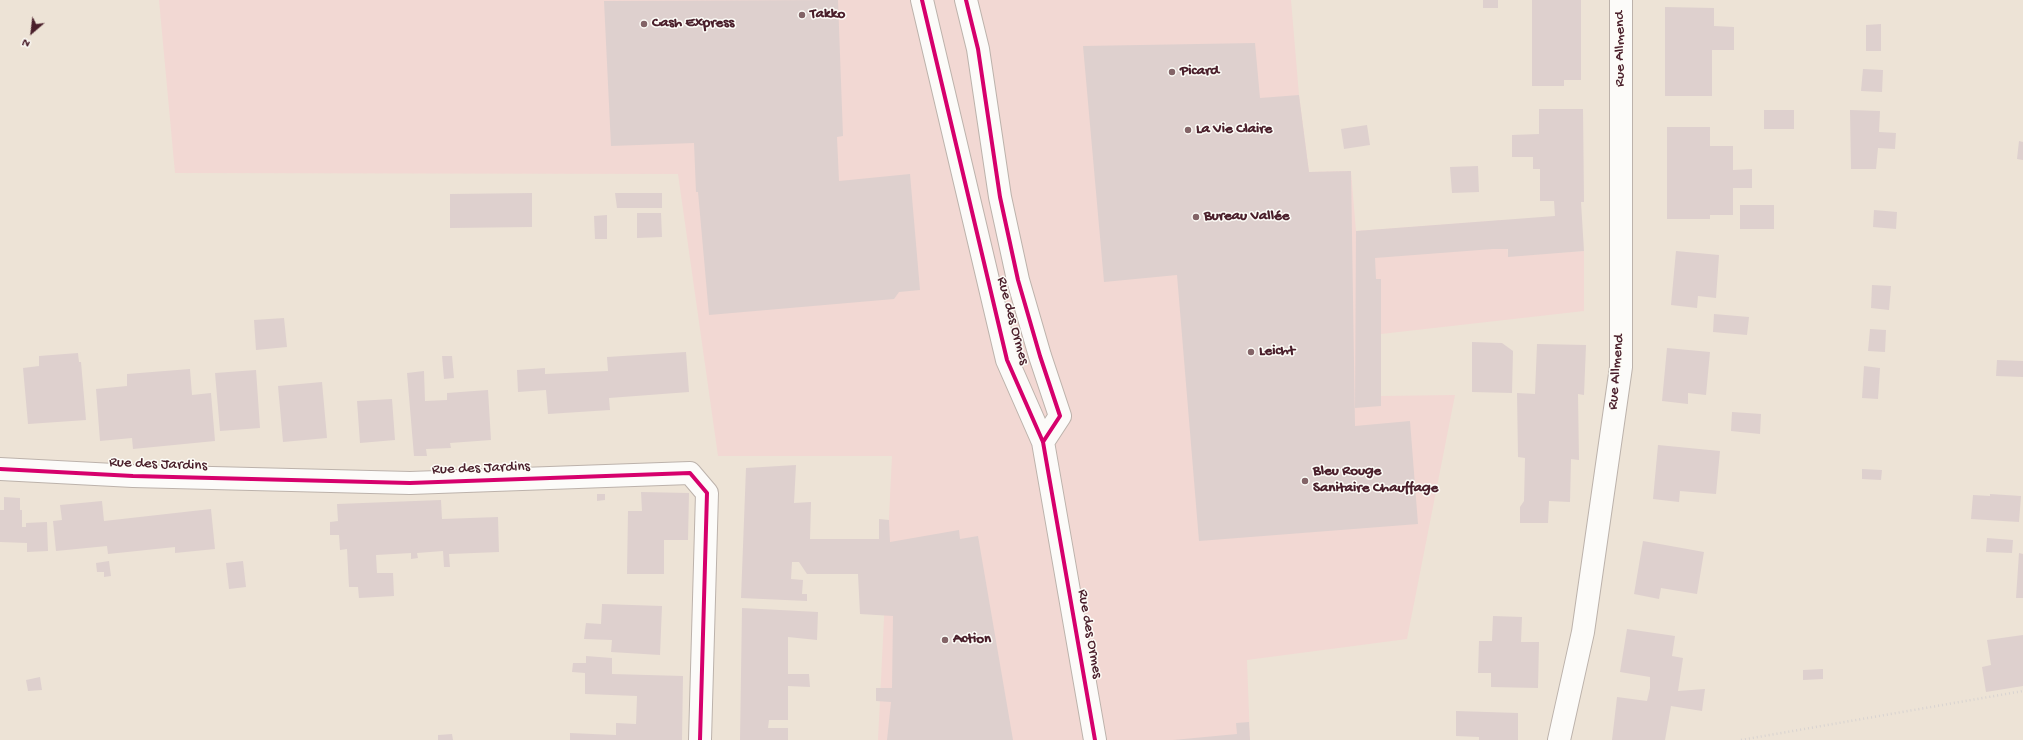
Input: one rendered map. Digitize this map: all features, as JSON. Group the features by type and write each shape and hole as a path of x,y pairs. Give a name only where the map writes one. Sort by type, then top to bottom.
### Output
{"street":[{"name":"Rue des Ormes","path":"922,0 1007,360 1043,442 1095,740"},
{"path":"966,0 978,49 1000,197 1018,280 1040,356 1060,416 1043,442"},
{"name":"Rue Allmend","path":"1559,740 1583,632 1621,367 1621,0"},
{"name":"Rue des Jardins","path":"0,469 133,476 410,483 690,474 707,493 700,740"}],"path":[{"path":"1741,740 2023,691"}],"shaded area":[{"path":"159,0 1291,0 1299,95 1309,172 1351,171 1356,231 1506,220 1508,256 1584,251 1584,311 1381,334 1380,396 1455,395 1407,639 1247,660 1250,740 878,740 892,456 718,456 678,174 175,173"}],"building":[{"path":"838,0 843,136 837,137 839,181 910,174 920,290 899,292 894,299 709,315 698,192 696,192 694,143 611,146 604,1"},
{"path":"1483,0 1498,0 1498,8 1483,8"},
{"path":"1532,0 1581,0 1581,80 1564,80 1564,86 1532,86"},
{"path":"1665,7 1714,8 1714,26 1734,27 1734,50 1712,50 1712,96 1665,96"},
{"path":"1881,24 1881,51 1866,51 1866,25"},
{"path":"1255,43 1260,98 1299,95 1309,172 1351,171 1355,426 1410,421 1418,524 1199,541 1177,275 1104,282 1083,46"},
{"path":"1863,69 1883,70 1882,92 1861,91"},
{"path":"1539,109 1583,109 1584,202 1581,202 1584,251 1508,257 1508,249 1493,249 1375,258 1376,279 1381,279 1381,406 1355,408 1356,231 1555,216 1554,201 1540,201 1540,169 1533,169 1533,157 1512,157 1512,135 1539,134"},
{"path":"1764,110 1794,110 1794,129 1764,129"},
{"path":"1850,110 1880,111 1879,132 1896,133 1895,149 1878,148 1876,169 1851,169"},
{"path":"1367,125 1370,145 1344,149 1341,129"},
{"path":"1667,127 1710,127 1710,146 1733,146 1733,170 1752,169 1752,188 1733,188 1733,215 1710,215 1710,219 1667,219"},
{"path":"2019,141 2023,142 2023,160 2017,159"},
{"path":"1478,166 1479,192 1452,193 1450,167"},
{"path":"532,193 532,227 450,228 450,194"},
{"path":"615,193 662,193 662,208 617,208"},
{"path":"1740,205 1774,205 1774,229 1740,229"},
{"path":"1874,210 1897,212 1896,229 1873,227"},
{"path":"637,213 661,213 662,237 637,238"},
{"path":"607,215 607,239 595,239 594,216"},
{"path":"1676,251 1719,255 1716,298 1698,296 1697,308 1671,305"},
{"path":"1872,285 1891,286 1889,310 1871,308"},
{"path":"1714,314 1749,317 1747,335 1713,332"},
{"path":"284,318 287,347 256,350 254,320"},
{"path":"1870,329 1886,330 1885,352 1868,351"},
{"path":"1472,342 1502,343 1513,351 1512,393 1472,392"},
{"path":"1537,344 1586,345 1584,395 1578,394 1579,460 1571,459 1570,502 1549,501 1548,523 1520,523 1520,507 1524,501 1525,458 1518,457 1517,393 1535,394"},
{"path":"1667,348 1710,352 1706,395 1688,393 1688,404 1662,401"},
{"path":"686,352 689,392 609,398 610,410 548,414 546,390 518,392 517,370 545,368 545,374 608,371 607,357"},
{"path":"78,353 79,362 81,362 86,420 28,424 23,368 39,366 39,356"},
{"path":"442,356 452,356 454,378 444,379"},
{"path":"1997,360 2023,361 2023,377 1996,376"},
{"path":"1864,366 1880,368 1878,399 1862,398"},
{"path":"190,369 192,395 211,393 215,441 133,449 132,438 100,441 96,389 127,386 127,374"},
{"path":"256,370 260,428 220,431 215,373"},
{"path":"424,371 425,401 447,400 447,393 488,390 491,440 450,443 451,448 426,449 427,456 414,456 407,373"},
{"path":"322,382 327,438 283,442 278,386"},
{"path":"392,399 395,440 360,443 357,401"},
{"path":"1732,412 1761,414 1760,434 1731,431"},
{"path":"1658,445 1720,451 1716,494 1680,491 1679,502 1653,499"},
{"name":"Action","path":"796,465 794,503 811,502 810,539 879,539 879,519 889,520 890,542 959,530 960,539 978,536 1013,740 887,740 891,702 876,701 876,688 892,688 893,616 860,614 858,574 807,574 799,562 792,562 791,579 803,580 802,594 807,594 807,601 741,598 746,468"},
{"path":"1862,469 1882,470 1881,480 1862,479"},
{"path":"641,492 689,493 688,540 664,540 664,574 627,574 628,511 642,511"},
{"path":"597,494 605,494 605,500 597,501"},
{"path":"1990,494 2021,496 2019,522 1971,519 1973,495 1990,496"},
{"path":"4,497 20,498 22,527 26,527 26,523 47,522 48,551 27,552 27,543 0,542 0,510 4,510"},
{"path":"441,500 442,519 498,517 499,552 449,554 450,567 444,567 443,551 417,553 418,558 411,559 411,553 376,555 377,573 393,573 394,596 359,598 358,587 349,587 347,549 340,550 339,535 330,535 330,522 338,521 337,504"},
{"path":"102,501 104,521 211,509 215,549 175,553 175,547 108,554 107,546 56,551 53,521 62,520 60,505"},
{"path":"1987,538 2013,540 2012,553 1986,552"},
{"path":"1643,541 1704,552 1697,594 1661,588 1659,599 1634,594"},
{"path":"2019,553 2023,554 2023,598 2016,598"},
{"path":"109,561 111,576 104,577 104,572 97,572 96,563"},
{"path":"243,561 246,587 229,589 226,563"},
{"path":"602,604 662,606 660,655 611,652 612,640 584,639 586,623 601,624"},
{"path":"742,608 818,612 817,640 788,637 788,674 809,674 810,687 788,686 788,720 769,720 768,728 788,728 788,740 740,740"},
{"path":"1493,616 1522,617 1521,642 1539,642 1538,688 1491,687 1491,673 1478,673 1479,641 1492,641"},
{"path":"1627,629 1675,636 1672,656 1683,658 1678,691 1705,689 1702,711 1671,706 1665,740 1612,740 1617,697 1647,701 1650,688 1650,677 1620,672"},
{"path":"2023,635 2023,686 1986,692 1982,667 1991,665 1987,640"},
{"path":"586,656 612,658 612,674 683,676 682,740 570,740 570,733 616,735 616,723 636,724 637,696 585,694 585,673 572,672 573,663 586,663"},
{"path":"1823,669 1823,679 1803,680 1803,670"},
{"path":"40,677 42,690 28,691 26,680"},
{"path":"1456,711 1518,713 1518,740 1479,740 1479,737 1456,736"},
{"path":"1249,722 1250,740 1173,740 1237,734 1236,723"},
{"path":"452,734 453,740 438,740 438,735"}],"cycle path":[{"path":"922,0 1007,360 1043,442 1095,740"},
{"path":"966,0 978,49 1000,197 1018,280 1040,356 1060,416 1043,442"},
{"path":"0,469 133,476 410,483 690,473 707,493 700,740"}],"place":[{"name":"Takko","path":"802,15"},
{"name":"Cash Express","path":"644,24"},
{"name":"Picard","path":"1172,72"},
{"name":"La Vie Claire","path":"1188,130"},
{"name":"Bureau Vallée","path":"1196,217"},
{"name":"Leicht","path":"1251,352"},
{"name":"Bleu Rouge Sanitaire Chauffage","path":"1305,481"},
{"name":"Action","path":"945,640"}]}
